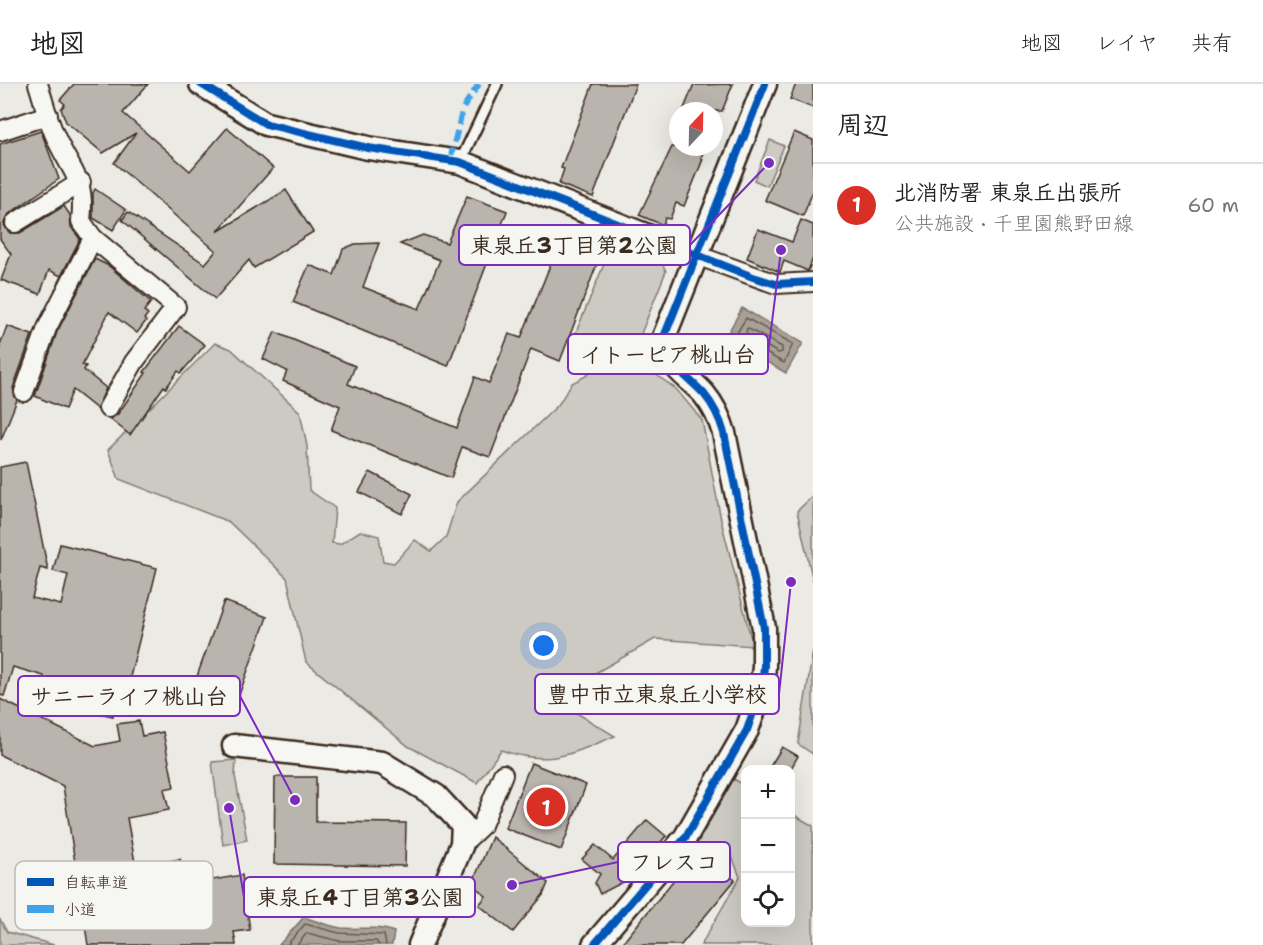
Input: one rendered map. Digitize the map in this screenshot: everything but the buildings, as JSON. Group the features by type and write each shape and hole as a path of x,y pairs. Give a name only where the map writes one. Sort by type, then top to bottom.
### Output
{"street":[{"path":"38,84 56,138 81,182 84,199 81,221 93,238 176,307 134,362 108,408"},
{"path":"201,84 242,111 274,127 368,148 460,162 766,281 796,285 813,282"},
{"path":"594,945 691,828 752,719 764,675 764,628 724,433 708,400 673,365 664,347 667,328 765,84"},
{"path":"0,131 48,115"},
{"path":"15,223 81,182"},
{"path":"24,392 47,328 93,238"},
{"path":"234,746 382,763 436,796 463,825 462,844 420,945"},
{"path":"462,844 482,825 503,774"}],"lane":[{"path":"460,162 497,84"}],"shaded area":[{"path":"770,140 784,146 767,186 754,180"},
{"path":"614,240 659,258 666,271 638,341 570,347"},
{"path":"215,343 231,349 300,412 307,446 309,490 335,508 332,543 340,544 360,531 379,536 383,561 394,563 415,540 431,551 446,537 457,502 558,405 572,383 586,376 616,346 676,389 702,420 721,520 753,646 655,639 569,688 570,709 615,736 572,753 546,758 532,758 501,750 477,783 408,746 306,662 287,578 229,522 119,479 108,450"},
{"path":"813,496 813,581 797,511"},
{"path":"813,650 813,754 798,744"},
{"path":"236,760 235,776 247,840 223,845 212,762"},
{"path":"734,779 741,783 741,927 795,927 795,815 813,826 813,945 701,945 740,877 731,854 716,847 697,844"},
{"path":"0,919 7,932 54,945 0,945"}],"water":[{"path":"742,308 803,343 786,373 725,338"},
{"path":"304,917 341,928 374,928 394,932 392,945 279,945"}],"marked path":[{"path":"450,160 463,108 479,84"}],"cycle path":[{"path":"201,84 266,124 368,148 460,162 753,277 776,284 813,282"},
{"path":"594,945 685,838 747,730 762,687 764,628 724,433 708,399 678,369 668,355 664,337 765,84"}],"place":[{"name":"東泉丘3丁目第2公園","path":"769,163"},
{"name":"イトーピア桃山台","path":"781,250"},
{"name":"豊中市立東泉丘小学校","path":"791,582"},
{"name":"サニーライフ桃山台","path":"295,800"},
{"name":"北消防署 東泉丘出張所","path":"546,807"},
{"name":"東泉丘4丁目第3公園","path":"229,808"},
{"name":"フレスコ","path":"512,885"}]}
